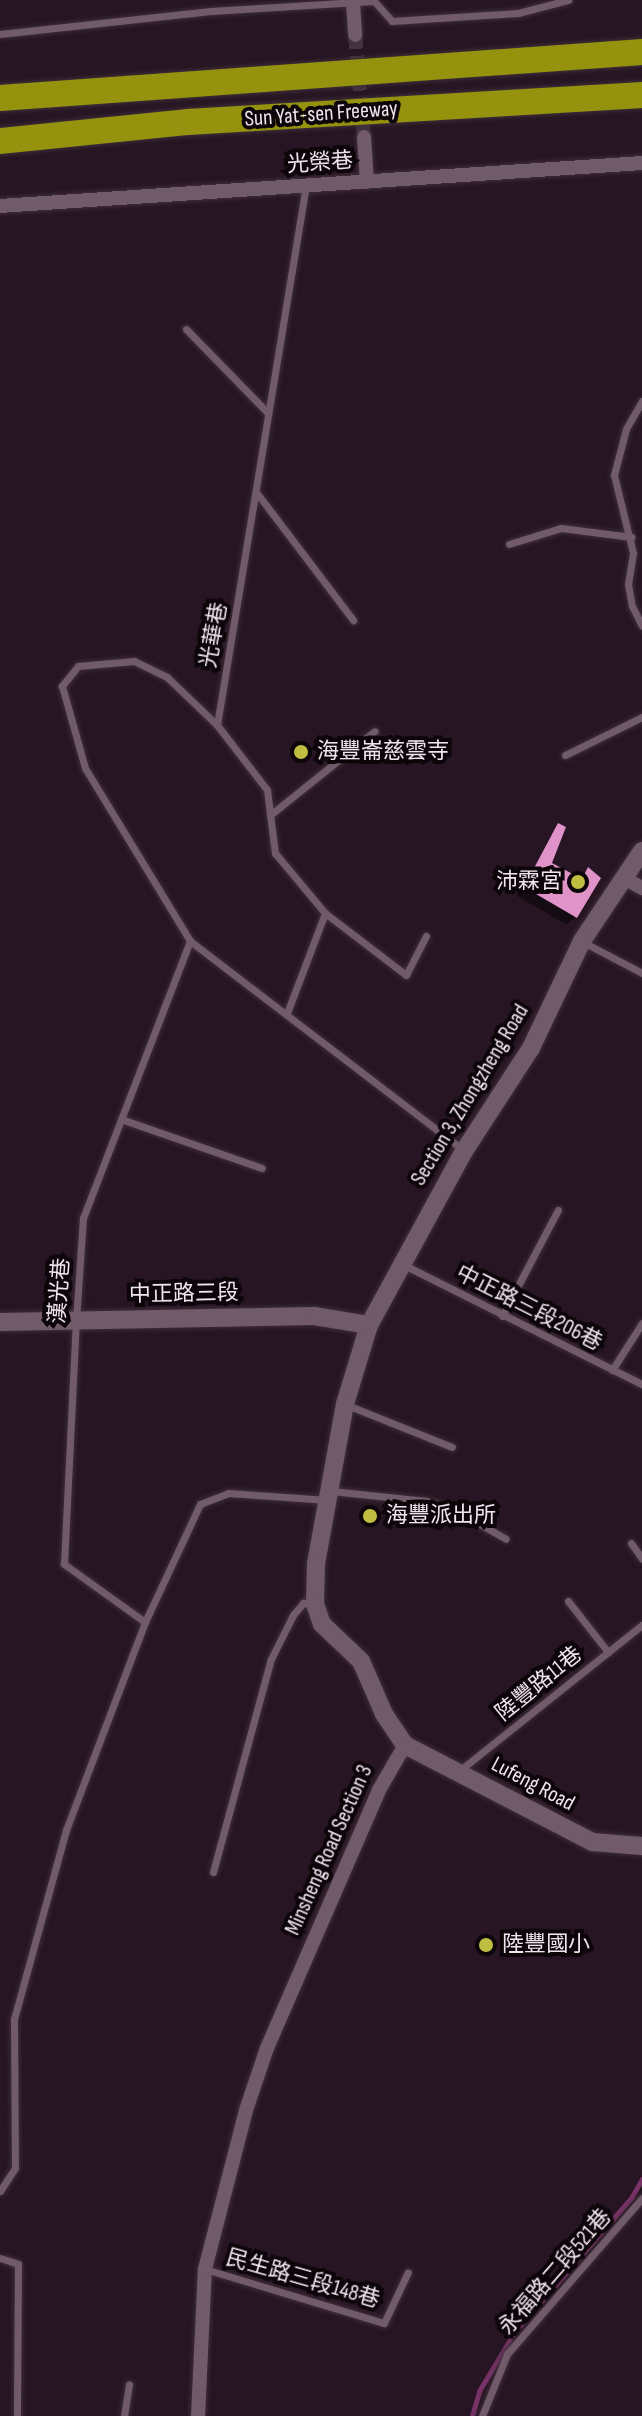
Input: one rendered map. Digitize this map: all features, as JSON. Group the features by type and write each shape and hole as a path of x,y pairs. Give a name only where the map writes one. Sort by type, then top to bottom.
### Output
{"highway":[{"name":"Sun Yat-sen Freeway","path":"0,98 642,52"},
{"name":"Sun Yat-sen Freeway","path":"0,141 188,122 642,95"}],"street":[{"path":"353,3 355,35"},
{"path":"364,137 367,182"},
{"name":"光榮巷","path":"0,206 642,163"},
{"name":"Section 3, Zhongzheng Road","path":"369,1325 400,1263 464,1151 531,1048 582,941 642,851"},
{"path":"624,878 642,888"},
{"name":"中正路三段","path":"0,1322 314,1316 369,1325"},
{"path":"369,1325 345,1404 316,1563 315,1604 322,1624 361,1661 384,1714 405,1745"},
{"name":"Lufeng Road","path":"405,1745 592,1842 642,1846"},
{"name":"Minsheng Road Section 3","path":"198,2416 205,2269 267,2048 379,1790 405,1745"}],"lane":[{"path":"0,34 211,11 374,1 392,21 518,13 568,0"},
{"name":"光華巷","path":"217,725 306,185"},
{"path":"186,329 268,413"},
{"path":"642,401 626,429 614,475 638,567 628,584 642,626"},
{"path":"256,492 353,620"},
{"path":"509,544 561,528 631,537"},
{"path":"426,936 406,975 325,913 275,853 267,790 217,725 167,677 134,661 78,666 62,686 85,768 190,941 464,1151"},
{"path":"565,755 642,717"},
{"path":"270,815 375,731"},
{"path":"287,1013 325,913"},
{"name":"漢光巷","path":"145,1622 64,1564 76,1320 83,1218 190,941"},
{"path":"582,941 642,973"},
{"path":"121,1119 262,1168"},
{"path":"502,1316 558,1210"},
{"name":"中正路三段206巷","path":"400,1263 642,1384"},
{"path":"612,1370 642,1323"},
{"path":"345,1404 452,1447"},
{"path":"0,2191 15,2168 14,2019 66,1830 145,1622 200,1504 228,1493 426,1501 457,1511 506,1539"},
{"path":"631,1543 642,1559"},
{"path":"568,1601 608,1652"},
{"path":"213,1872 271,1659 293,1615 303,1603 315,1604"},
{"name":"陸豐路11巷","path":"459,1771 642,1625"},
{"name":"永福路二段521巷","path":"482,2416 507,2354 642,2198"},
{"path":"0,2258 18,2264 17,2416"},
{"name":"民生路三段148巷","path":"205,2269 384,2323 408,2272"},
{"path":"124,2416 129,2384"}],"building":[{"name":"沛霖宮","path":"558,823 566,827 552,863 582,879 588,867 601,878 577,918 524,887"}],"waterway":[{"path":"472,2416 479,2391 515,2331 631,2198 642,2179"}],"tunnel":[{"path":"355,35 364,137"}],"place":[{"name":"海豐崙慈雲寺","path":"301,752"},
{"name":"沛霖宮","path":"578,882"},
{"name":"海豐派出所","path":"370,1516"},
{"name":"陸豐國小","path":"486,1945"}]}
